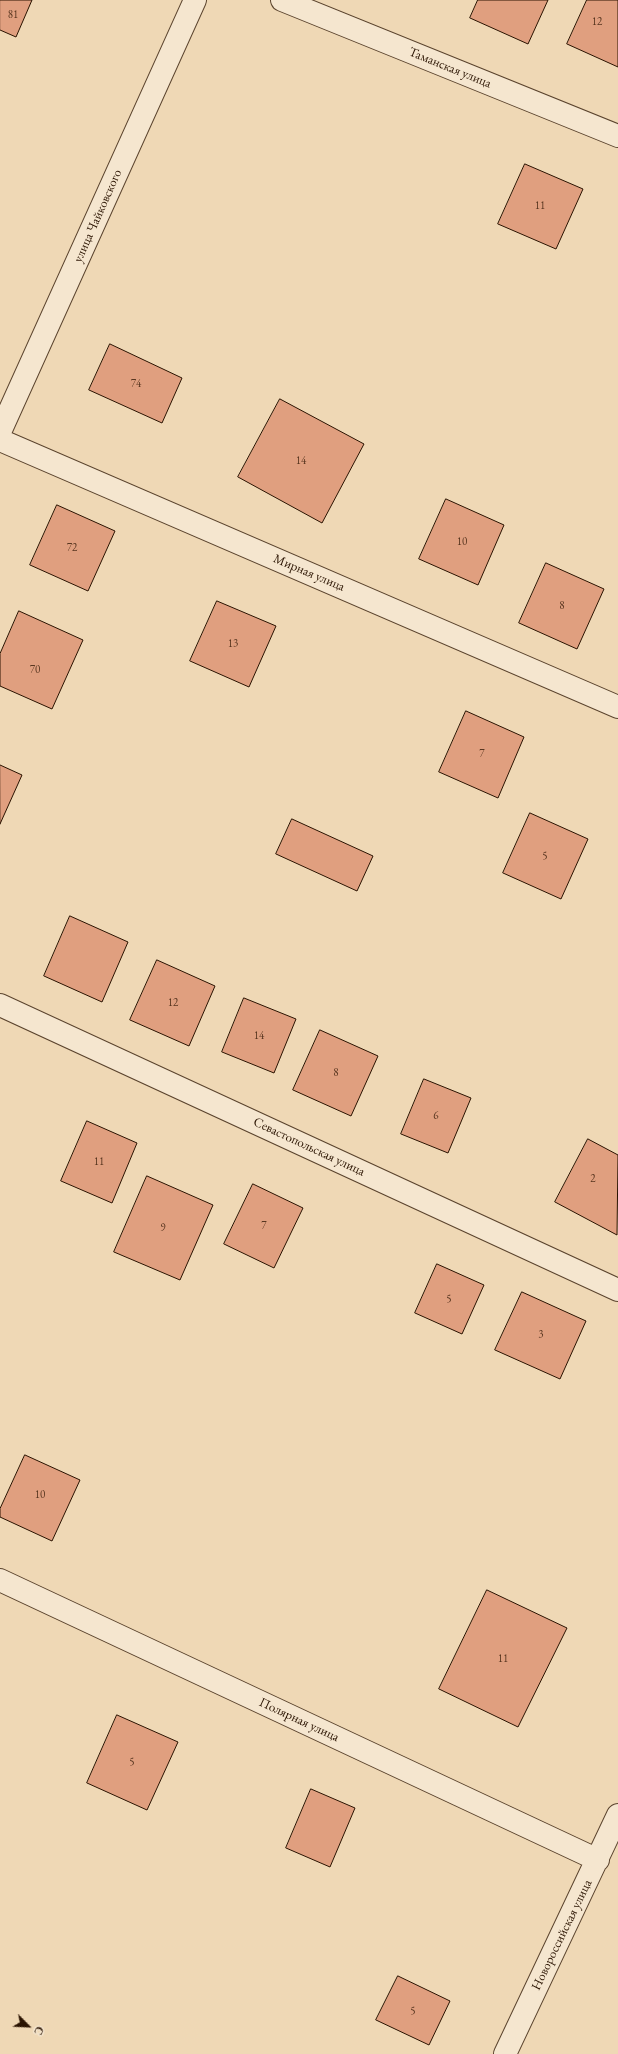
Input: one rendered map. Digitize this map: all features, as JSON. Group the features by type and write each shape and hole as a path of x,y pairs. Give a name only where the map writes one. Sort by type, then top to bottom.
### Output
{"street":[{"name":"улица Чайковского","path":"0,432 195,0"},
{"name":"Таманская улица","path":"282,0 618,136"},
{"name":"Мирная улица","path":"0,440 618,707"},
{"name":"Севастопольская улица","path":"0,1005 618,1290"},
{"name":"Полярная улица","path":"0,1580 598,1860"},
{"name":"Новороссийская улица","path":"505,2054 618,1816"}],"building":[{"path":"0,0 32,0 16,37 0,30"},
{"path":"478,0 548,0 528,44 470,18"},
{"path":"587,0 618,0 618,67 567,44"},
{"path":"525,164 583,189 556,249 498,224"},
{"path":"110,344 182,378 162,423 89,390"},
{"path":"280,399 364,444 322,523 238,477"},
{"path":"446,499 504,525 478,585 419,559"},
{"path":"57,505 115,531 88,591 30,565"},
{"path":"546,563 604,589 577,649 519,623"},
{"path":"217,601 276,626 249,687 190,661"},
{"path":"19,611 83,640 52,709 0,686 0,654"},
{"path":"466,711 524,737 498,798 439,772"},
{"path":"0,765 22,775 0,824"},
{"path":"530,813 588,839 561,899 503,873"},
{"path":"292,819 373,856 357,891 276,854"},
{"path":"70,916 128,942 102,1002 44,976"},
{"path":"157,960 215,986 189,1046 130,1020"},
{"path":"244,998 296,1019 274,1073 222,1052"},
{"path":"320,1030 378,1056 351,1116 293,1090"},
{"path":"424,1079 471,1098 448,1153 401,1134"},
{"path":"87,1121 137,1143 112,1203 61,1181"},
{"path":"588,1139 618,1155 617,1235 555,1202"},
{"path":"147,1176 213,1205 180,1280 114,1252"},
{"path":"253,1184 303,1208 274,1268 224,1244"},
{"path":"437,1264 484,1285 462,1334 415,1313"},
{"path":"522,1292 586,1321 560,1379 495,1350"},
{"path":"25,1455 80,1480 52,1541 0,1517 0,1509"},
{"path":"487,1590 567,1628 518,1727 439,1689"},
{"path":"117,1715 178,1742 147,1810 87,1783"},
{"path":"311,1789 355,1808 330,1867 286,1848"},
{"path":"398,1976 450,2001 429,2045 376,2020"}]}
